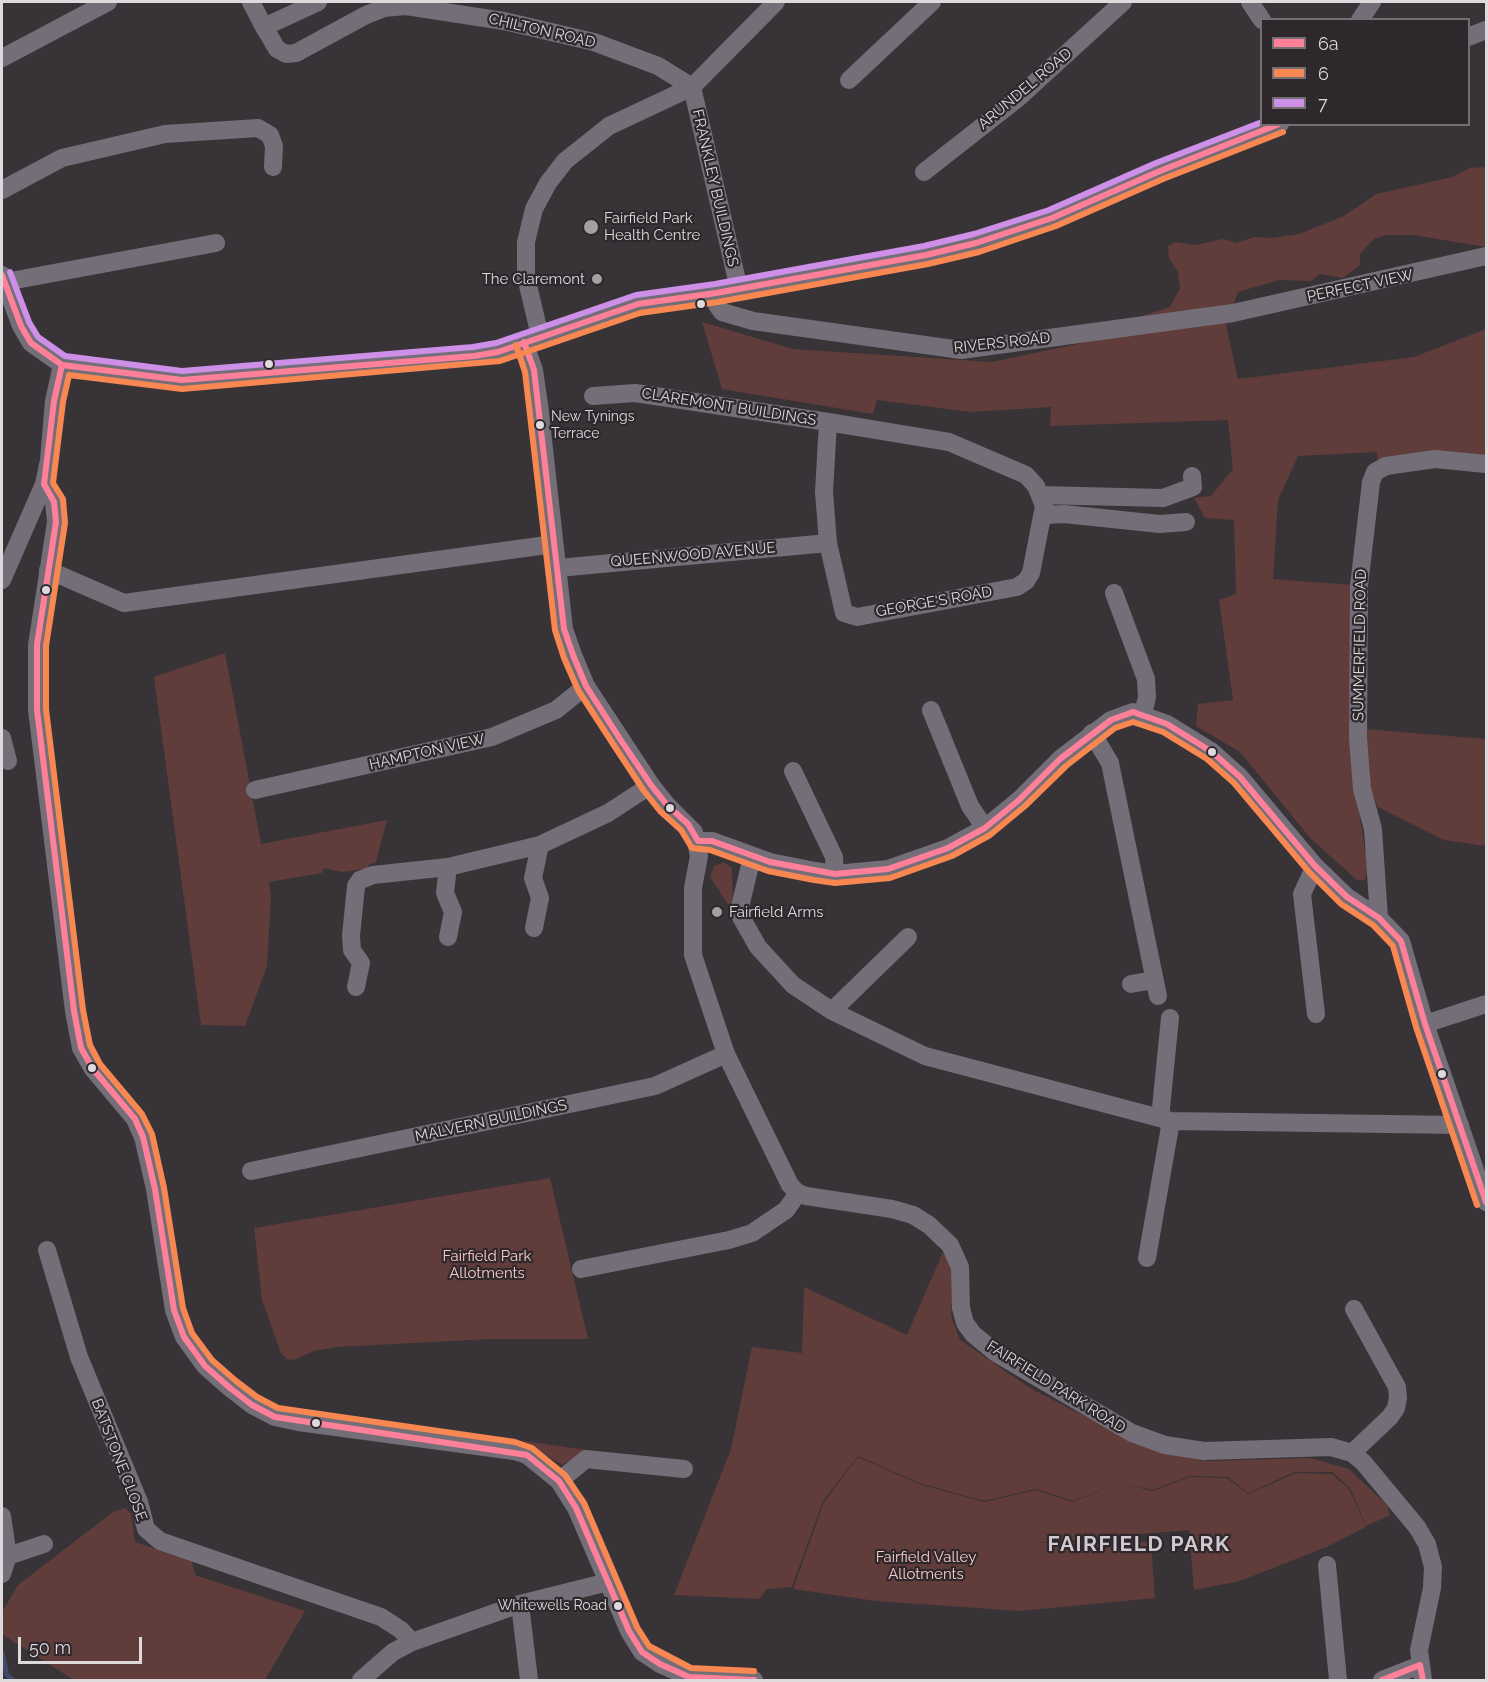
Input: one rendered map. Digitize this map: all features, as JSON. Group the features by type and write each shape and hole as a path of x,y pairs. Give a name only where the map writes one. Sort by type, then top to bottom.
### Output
{"street":[{"path":"2,58 108,2"},
{"path":"251,2 264,27 318,2"},
{"path":"581,1269 729,1240 752,1233 786,1210 798,1193 790,1185 726,1054 693,956 693,888 699,856 698,841 688,824 667,805 651,785 586,686 564,629 534,370 526,277 526,242 534,209 548,183 565,161 609,126 692,87 776,2"},
{"path":"849,80 932,2"},
{"name":"ARUNDEL ROAD","path":"924,172 1017,99 1123,2"},
{"path":"1250,2 1261,18"},
{"path":"1361,18 1372,2"},
{"name":"CHILTON ROAD","path":"264,27 277,49 286,54 296,52 366,15 384,8 406,6 504,21 594,42 658,66 692,87"},
{"path":"1470,36 1486,30"},
{"name":"FRANKLEY BUILDINGS","path":"692,87 739,289"},
{"path":"216,243 3,278 21,326 31,343 62,364 182,381 474,356 498,352 638,304 716,293 926,255 994,238 1052,218 1160,171 1275,126"},
{"path":"2,190 62,158 165,134 258,128 270,135 274,146 273,167"},
{"name":"PERFECT VIEW","path":"1233,313 1486,256"},
{"name":"RIVERS ROAD","path":"716,293 717,305 722,312 753,321 951,350 1233,313"},
{"path":"2,580 44,484 49,460 54,401 62,364"},
{"name":"CLAREMONT BUILDINGS","path":"593,396 635,393 949,441 1026,475 1040,495 1044,515"},
{"name":"CLAREMONT BUILDINGS","path":"828,422 825,492 828,543"},
{"name":"SUMMERFIELD ROAD","path":"1379,918 1373,829 1362,789 1358,738 1359,586 1371,482 1375,472 1386,466 1435,459 1486,464"},
{"path":"1040,495 1163,498 1193,487 1192,476"},
{"path":"44,484 54,502 56,522 37,645 37,710 74,1011 81,1048 93,1069 135,1119 143,1137 155,1189 174,1310 184,1337 205,1366 230,1388 252,1405 275,1416 298,1422 514,1451 527,1455 559,1481 576,1508 629,1631 642,1652 689,1679 754,1680"},
{"path":"1044,515 1160,524 1186,522"},
{"name":"GEORGE'S ROAD","path":"828,543 840,603 844,613 857,617 1017,587 1031,573 1044,515"},
{"path":"48,570 124,603 554,543"},
{"name":"QUEENWOOD AVENUE","path":"558,568 828,543"},
{"path":"1114,592 1146,679 1147,697 1143,714"},
{"name":"HAMPTON VIEW","path":"255,790 492,737 556,710 586,686"},
{"path":"698,841 712,841 790,868 835,874 888,869 948,848 985,828 1092,733 1123,715 1133,712 1143,714 1167,724 1212,752 1239,777 1315,866 1347,897 1379,918 1401,941 1425,1024 1486,1202"},
{"path":"928,718 969,806 985,828"},
{"path":"1092,733 1110,763 1156,988 1131,984"},
{"path":"2,738 8,760"},
{"path":"793,771 834,857 835,874"},
{"path":"356,987 361,963 352,950 351,936 356,886 360,880 373,875 448,867 540,845 608,813 651,785"},
{"path":"534,928 540,898 533,878 540,845"},
{"path":"752,856 742,893 741,917 758,947 793,985 832,1011 925,1056 1166,1120 1460,1125"},
{"path":"1315,866 1302,894 1316,1014"},
{"path":"448,867 445,892 453,912 448,937"},
{"path":"832,1011 908,937"},
{"path":"1425,1024 1486,1004"},
{"path":"1147,1258 1166,1120 1170,1018"},
{"name":"MALVERN BUILDINGS","path":"251,1171 656,1086 726,1054"},
{"name":"FAIRFIELD PARK ROAD","path":"798,1193 892,1209 913,1215 929,1225 950,1245 960,1267 961,1308 965,1323 973,1334 996,1353 1132,1433 1165,1444 1204,1451 1331,1447 1352,1453"},
{"name":"BATSTONE CLOSE","path":"47,1250 79,1357 139,1503 146,1529 160,1541 381,1617 400,1630 411,1642"},
{"path":"1354,1309 1396,1387 1398,1398 1396,1408 1390,1417 1352,1453 1392,1494 1427,1544 1433,1567 1419,1650 1422,1673 1382,1680"},
{"path":"559,1481 586,1459 684,1469"},
{"path":"2,1516 8,1556 2,1574"},
{"path":"8,1556 44,1544"},
{"path":"1327,1564 1338,1680"},
{"path":"361,1680 393,1652 411,1642 520,1604 608,1582"},
{"path":"520,1604 529,1680"}],"green space":[{"path":"1486,167 1486,247 1413,235 1386,235 1374,239 1360,254 1360,265 1343,278 1320,274 1311,281 1279,280 1238,292 1226,325 1238,379 1414,357 1486,329 1486,457 1378,463 1377,452 1298,456 1278,500 1273,579 1353,585 1353,772 1368,870 1365,880 1357,880 1311,839 1240,752 1196,726 1198,704 1233,700 1219,600 1236,594 1234,520 1205,518 1194,498 1211,496 1233,469 1228,420 1050,426 1051,407 971,412 877,400 873,414 722,389 702,322 793,349 992,362 1082,343 1098,330 1170,307 1180,288 1178,272 1169,258 1168,246 1175,242 1196,245 1222,239 1237,243 1254,237 1272,238 1299,234 1344,216 1376,194 1452,177 1470,168"},
{"path":"225,653 261,844 387,820 376,862 368,865 368,869 342,872 324,868 322,873 269,882 271,897 267,966 245,1026 201,1025 154,677"},
{"path":"1364,729 1486,739 1486,846 1444,840 1378,807 1367,783"},
{"path":"724,862 732,868 733,904 731,909 710,877 714,866"},
{"name":"Fairfield Park Allotments","path":"550,1178 588,1339 491,1339 337,1347 314,1351 294,1360 287,1359 281,1353 262,1300 254,1228"},
{"name":"Fairfield Valley Allotments","path":"943,1252 954,1273 951,1316 960,1340 1030,1388 1129,1439 1207,1461 1310,1458 1349,1469 1387,1505 1390,1515 1366,1526 1350,1488 1332,1472 1295,1472 1248,1493 1228,1477 1191,1476 1152,1490 1121,1483 1152,1491 1191,1477 1227,1478 1248,1494 1296,1473 1332,1474 1349,1489 1366,1527 1329,1546 1240,1581 1194,1590 1189,1530 1035,1543 1151,1542 1155,1598 1020,1611 876,1601 793,1589 824,1502 858,1457 919,1484 984,1502 1036,1490 1073,1502 1119,1483 1073,1501 1036,1489 984,1501 919,1483 858,1456 823,1501 792,1587 767,1589 759,1599 674,1595 731,1449 752,1347 802,1353 804,1287 907,1335"},
{"path":"524,1441 587,1450 562,1465"},
{"path":"125,1508 131,1514 135,1542 192,1561 195,1575 305,1611 265,1680 74,1680 3,1635 2,1612 18,1585 113,1512"}],"waterway":[{"path":"2,1653 7,1675 13,1680"}],"transit line":[{"name":"7","path":"10,272 29,322 38,337 65,356 182,371 473,347 496,343 636,295 715,284 924,246 974,234 1049,210 1156,163 1260,123"},
{"name":"6a","path":"2,275 21,326 31,343 62,365 182,380 474,356 498,352 638,304 716,293 926,255 976,243 1052,218 1160,171 1274,126"},
{"name":"6","path":"754,1671 691,1668 649,1646 637,1627 584,1503 565,1475 532,1448 515,1442 278,1408 257,1397 236,1381 212,1360 192,1333 183,1308 164,1188 152,1134 142,1114 100,1064 90,1045 83,1010 46,709 46,646 65,523 63,499 53,483 63,402 69,375 182,389 500,361 640,313 718,302 928,264 979,252 1056,226 1163,179 1283,132"},
{"name":"6a","path":"524,342 534,370 564,629 573,655 586,686 622,742 651,785 667,805 688,824 698,841 712,841 770,862 835,874 888,869 948,848 985,828 1019,800 1060,759 1111,720 1133,712 1167,724 1212,752 1240,777 1315,866 1347,897 1379,918 1401,941 1425,1024 1486,1202"},
{"name":"6","path":"516,345 525,372 555,630 564,658 578,690 644,791 660,811 681,830 692,848 710,850 768,871 814,880 835,883 890,878 952,856 990,835 1025,806 1066,766 1115,728 1133,722 1163,732 1207,759 1234,783 1309,872 1341,904 1373,925 1393,946 1416,1027 1477,1205"},
{"name":"6a","path":"62,365 54,401 44,484 54,502 56,522 37,645 37,710 74,1011 81,1048 93,1069 135,1119 143,1137 155,1189 174,1310 184,1337 205,1366 230,1388 252,1405 275,1417 527,1455 559,1481 576,1508 629,1631 642,1652 660,1664 689,1677 754,1680"},
{"name":"6a","path":"1382,1680 1420,1665 1423,1680"}],"place":[{"name":"Fairfield Park Health Centre","path":"591,227"},
{"name":"The Claremont","path":"597,279"},
{"name":"New Tynings Terrace","path":"540,425"},
{"name":"Fairfield Arms","path":"717,912"},
{"name":"Whitewells Road","path":"618,1606"}],"district":[{"name":"FAIRFIELD PARK","path":"1139,1545"}]}
